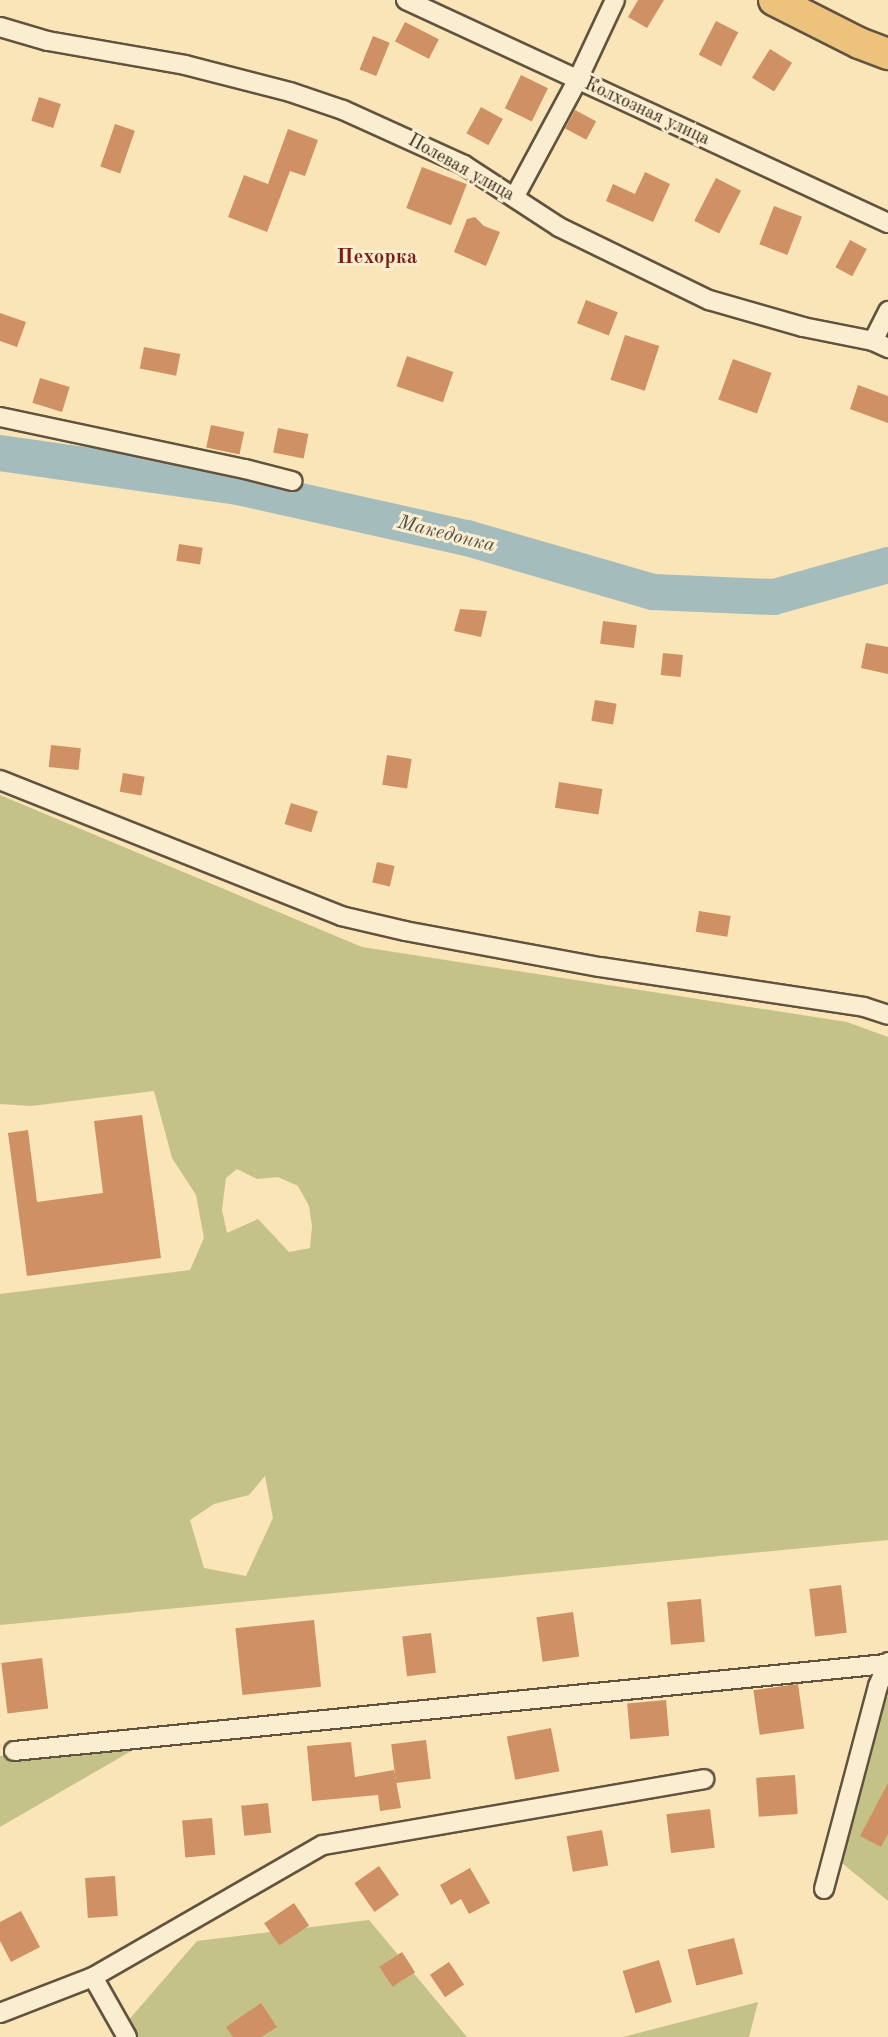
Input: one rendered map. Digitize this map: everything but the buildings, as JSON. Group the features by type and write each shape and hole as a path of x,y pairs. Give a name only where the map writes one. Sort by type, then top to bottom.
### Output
{"main road":[{"path":"774,0 859,43 888,54"}],"street":[{"name":"Колхозная улица","path":"406,0 888,223"},
{"path":"514,196 578,79 615,0"},
{"name":"Полевая улица","path":"0,27 48,41 186,65 300,95 397,133 464,165 559,228 710,300 803,327 880,345 888,311"},
{"path":"0,417 292,481"},
{"path":"0,780 341,916 405,931 600,967 864,1007 888,1015"},
{"path":"14,1751 887,1663 878,1686 824,1889"},
{"path":"0,2013 93,1977 323,1845 704,1779"},
{"path":"93,1977 127,2037"}],"shaded area":[{"path":"0,795 362,947 847,1022 888,1037 888,1540 0,1625 0,1294 190,1270 204,1238 196,1195 172,1158 154,1091 31,1106 0,1104","holes":["237,1169 257,1179 278,1177 298,1186 309,1206 312,1226 310,1248 289,1252 258,1219 227,1233 222,1210 226,1178","265,1476 273,1518 246,1576 204,1568 190,1520 214,1504 249,1495"]},
{"path":"888,1696 888,1901 842,1863 835,1852 871,1720"},
{"path":"145,1743 0,1827 0,1756"},
{"path":"369,1920 467,2037 114,2037 197,1941"},
{"path":"758,2002 749,2037 623,2037"}],"waterway":[{"name":"Македонка","path":"0,453 238,487 467,538 653,592 774,597 888,565"}],"district":[{"name":"Пехорка","path":"377,258"}]}
